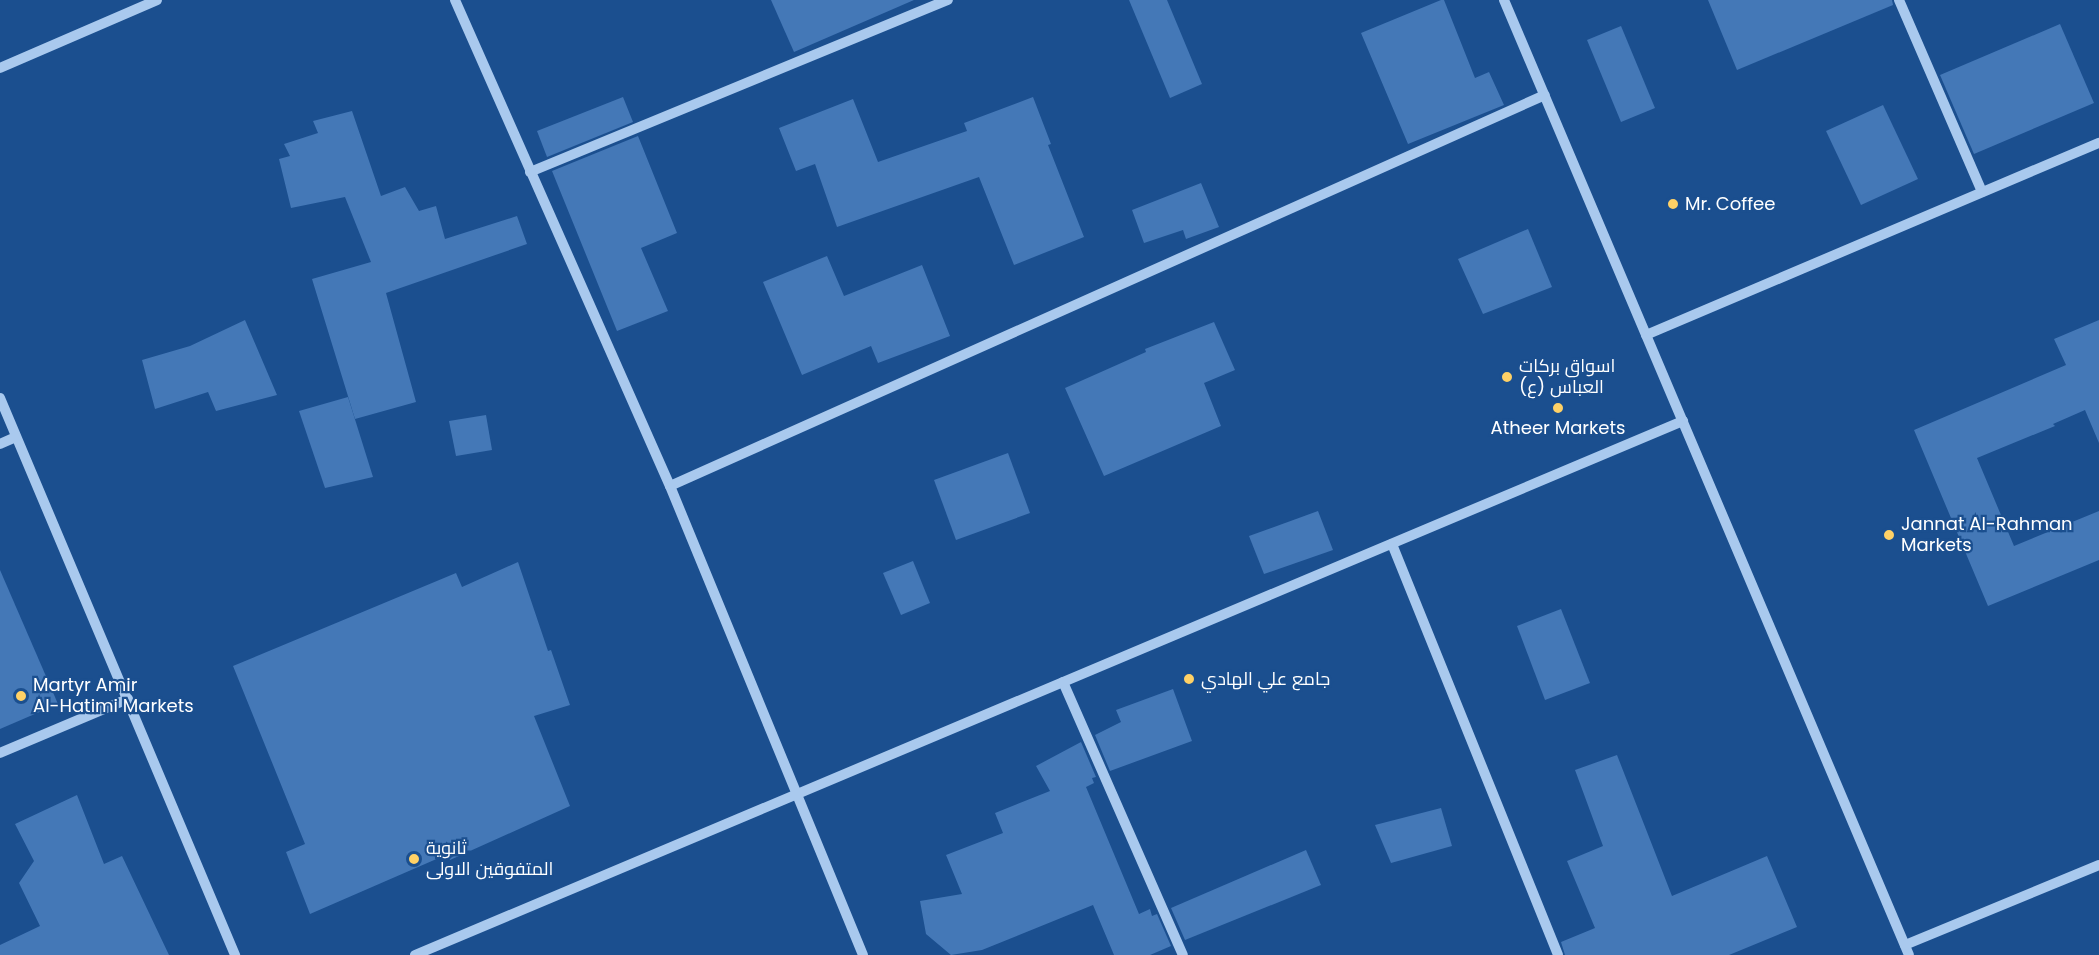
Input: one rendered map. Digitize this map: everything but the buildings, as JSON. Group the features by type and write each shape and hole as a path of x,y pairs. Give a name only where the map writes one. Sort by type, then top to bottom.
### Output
{"street":[{"path":"0,68 140,3 157,0"},
{"path":"455,0 670,486 863,955"},
{"path":"530,172 948,0"},
{"path":"1504,0 1907,950 2099,864"},
{"path":"1899,0 1982,192"},
{"path":"670,486 1545,95"},
{"path":"1646,335 2099,143"},
{"path":"0,398 235,955"},
{"path":"415,955 1683,421"},
{"path":"0,444 16,437"},
{"path":"1392,544 1558,955"},
{"path":"1063,682 1183,955"},
{"path":"0,753 128,699"}],"place":[{"name":"Mr. Coffee","path":"1673,204"},
{"name":"اسواق بركات العباس (ع)","path":"1507,377"},
{"name":"Atheer Markets","path":"1558,408"},
{"name":"Jannat Al-Rahman Markets","path":"1889,535"},
{"name":"جامع علي الهادي","path":"1189,679"},
{"name":"Martyr Amir Al-Hatimi Markets","path":"21,696"},
{"name":"ثانوية المتفوقين الاولى","path":"414,859"}]}
